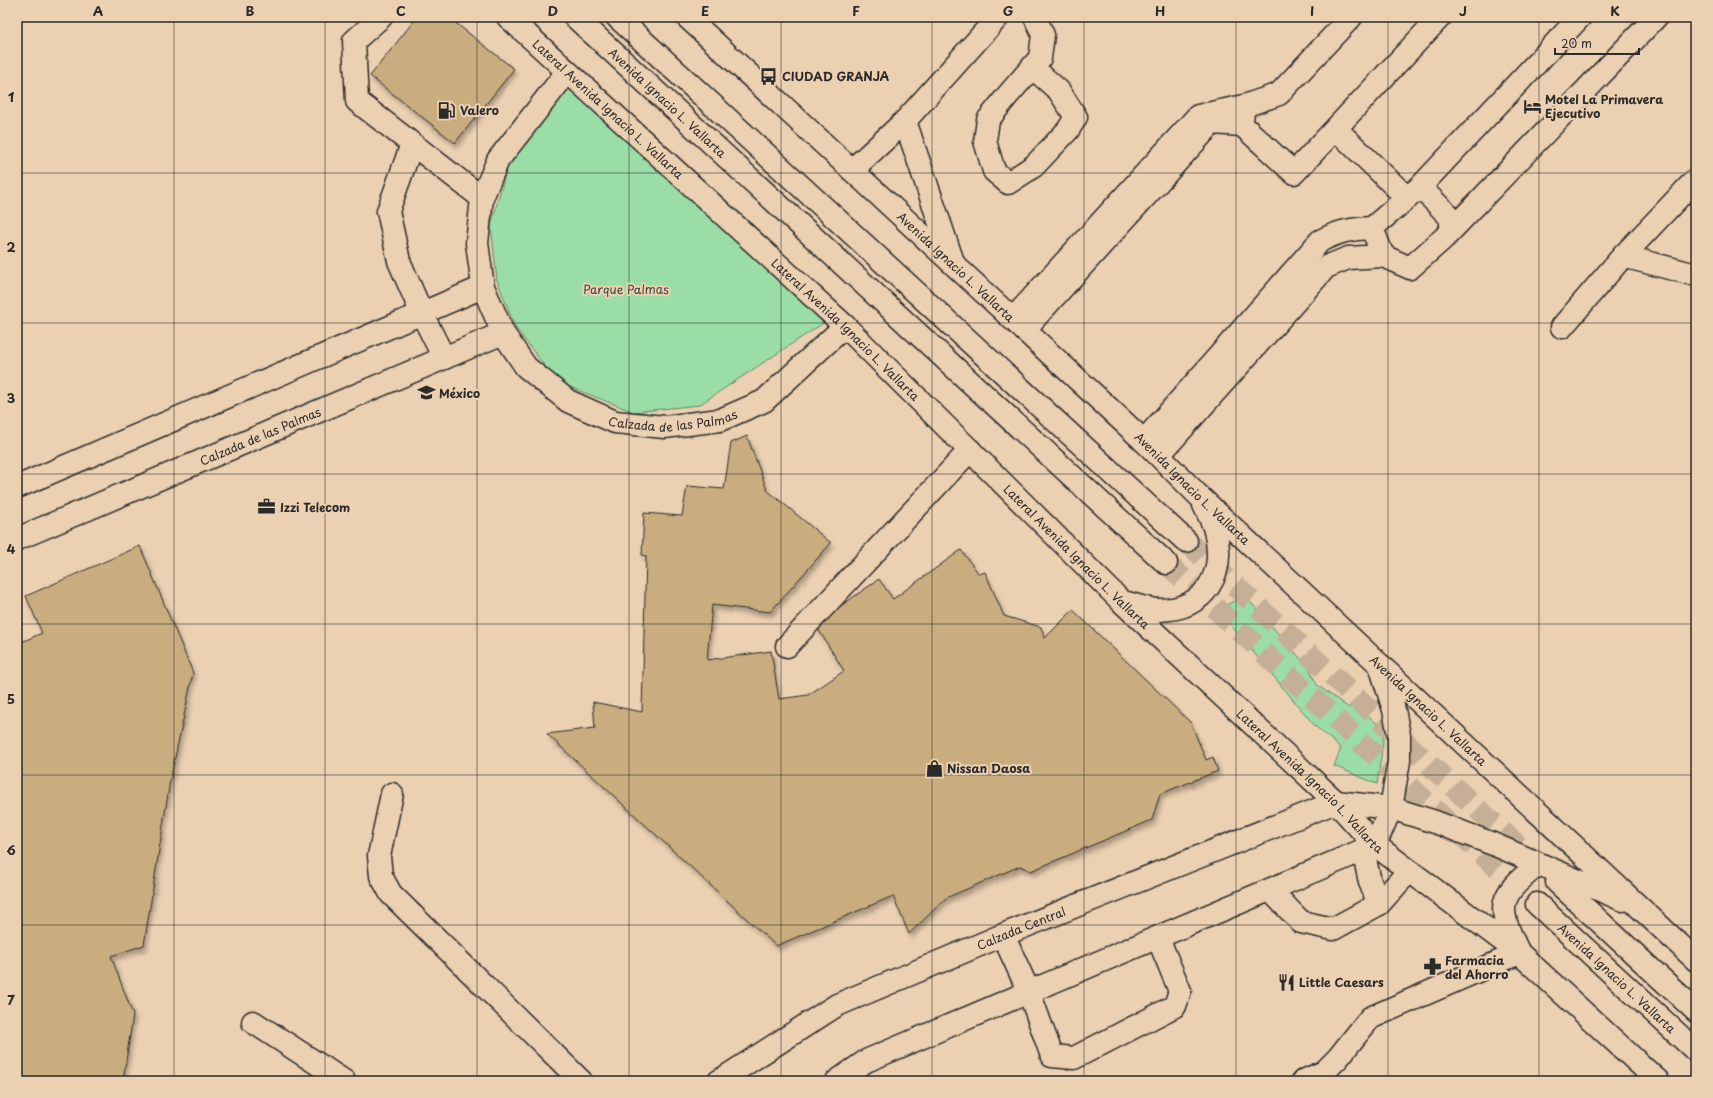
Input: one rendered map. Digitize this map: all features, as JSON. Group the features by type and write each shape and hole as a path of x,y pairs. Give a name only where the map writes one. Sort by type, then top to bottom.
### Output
{"main road":[{"path":"381,17 354,41 356,101 482,198"},
{"name":"Lateral Avenida Ignacio L. Vallarta","path":"508,17 845,326 1122,602 1336,802 1369,848 1409,871 1519,953 1658,1081"},
{"name":"Avenida Ignacio L. Vallarta","path":"575,17 1166,563"},
{"path":"617,17 1186,540"},
{"name":"Avenida Ignacio L. Vallarta","path":"687,17 1152,448 1201,498 1696,960"},
{"path":"852,170 905,121 998,17"},
{"path":"1032,67 1060,91 1076,117 1068,130 1034,166 1008,183 994,171 985,141 988,120 1008,94 1032,67 1040,58 1043,34 1035,17"},
{"path":"1018,324 1212,123 1243,115 1279,94 1351,17"},
{"path":"1243,115 1294,173 1440,17"},
{"path":"1152,448 1320,241 1342,231 1353,228 1372,228 1414,193 1580,17"},
{"path":"1152,448 1326,268 1348,258 1383,256 1410,268 1452,229 1656,17"},
{"name":"Calzada de las Palmas","path":"567,72 498,160 482,198 477,242 483,288 503,333 526,367 568,401 615,422 664,427 720,420 764,401 845,326"},
{"path":"905,121 954,265"},
{"path":"1336,129 1414,193 1450,217 1452,229"},
{"path":"412,144 388,211 398,261 444,358"},
{"path":"1562,327 1623,256 1696,179"},
{"path":"1372,228 1383,256"},
{"path":"1623,256 1696,275"},
{"path":"17,488 483,288"},
{"name":"Calzada de las Palmas","path":"17,539 503,333"},
{"path":"787,646 970,450"},
{"path":"1122,602 1158,610 1178,608 1197,599 1211,585 1216,570 1218,549 1215,530 1201,498"},
{"path":"1379,904 1370,882 1369,848 1391,808 1398,761 1399,735 1394,710 1380,664"},
{"path":"392,794 379,856 381,876 391,894 580,1081"},
{"path":"1336,802 1391,808 1435,822 1539,864 1639,907"},
{"name":"Calzada Central","path":"719,1081 837,1005 1003,935 1336,802"},
{"path":"837,1081 866,1061 1369,848"},
{"path":"1303,1081 1324,1072 1338,1058 1370,1018 1519,953 1506,926 1503,909 1508,895 1514,885 1539,864"},
{"path":"1270,890 1301,922 1333,929 1379,904 1409,871"},
{"path":"1557,882 1696,1011"},
{"name":"Avenida Ignacio L. Vallarta","path":"1537,904 1696,1051"},
{"path":"1003,935 1029,992 1052,1056 1074,1058 1175,1006 1180,991 1158,938"},
{"path":"253,1022 344,1081"}],"green space":[{"name":"Parque Palmas","path":"570,87 825,322 699,405 634,412 557,382 515,327 497,280 491,225 508,164"},
{"path":"1244,595 1309,668 1317,685 1349,708 1353,702 1383,729 1383,743 1377,784 1334,766 1341,748 1315,726 1218,610"}],"building":[{"name":"Valero","path":"417,17 448,17 514,69 455,143 370,76"},
{"path":"747,436 767,490 831,543 770,612 712,605 707,660 771,651 779,699 808,695 844,671 815,624 879,579 893,599 961,550 979,574 985,572 1004,616 1041,627 1045,638 1073,610 1191,723 1206,760 1213,757 1218,771 1160,794 1152,820 1031,871 1020,866 946,898 909,934 893,896 776,946 547,734 595,728 593,702 642,712 646,556 642,555 644,513 682,516 687,486 724,489 731,443"},
{"path":"140,546 193,673 170,781 144,945 111,956 133,1015 123,1081 17,1081 17,644 42,633 26,596"}],"tunnel":[{"path":"1186,541 1532,859"},
{"path":"1166,563 1537,904"}],"place":[{"name":"CIUDAD GRANJA","path":"769,76"},
{"name":"Motel La Primavera Ejecutivo","path":"1532,106"},
{"name":"Valero","path":"447,110"},
{"name":"México","path":"426,393"},
{"name":"Izzi Telecom","path":"267,507"},
{"name":"Nissan Daosa","path":"934,768"},
{"name":"Farmacia del Ahorro","path":"1432,967"},
{"name":"Little Caesars","path":"1286,982"}]}
